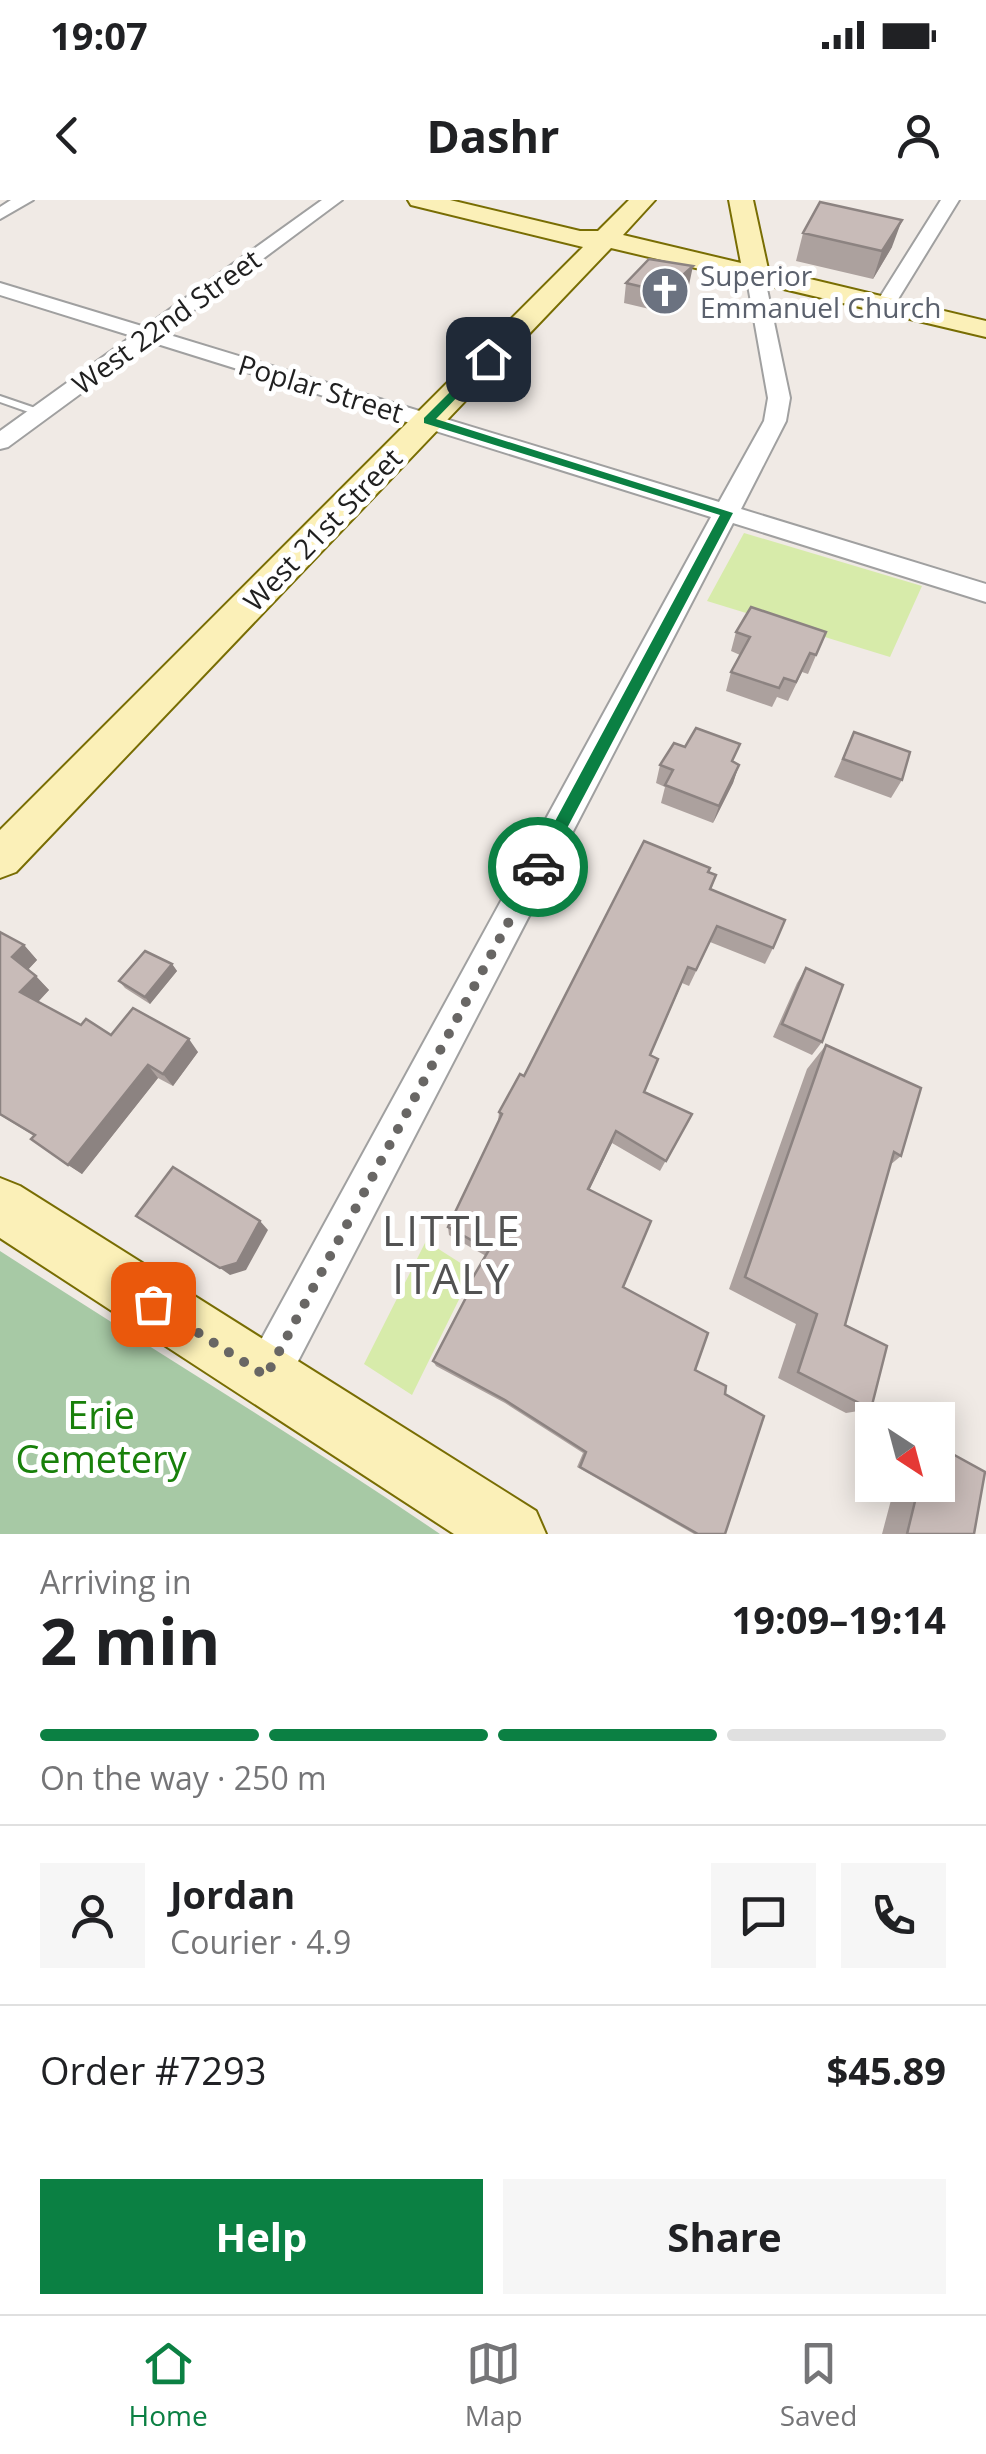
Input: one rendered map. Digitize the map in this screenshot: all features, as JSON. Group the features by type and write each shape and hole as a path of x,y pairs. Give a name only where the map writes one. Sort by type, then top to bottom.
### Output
{"street":[{"path":"0,214 24,200"},
{"name":"West 22nd Street","path":"0,442 333,200"},
{"path":"420,200 580,238 606,238 986,329"},
{"path":"468,200 591,229 606,238"},
{"name":"West 21st Street","path":"0,859 643,200"},
{"path":"266,1376 779,409 741,200"},
{"path":"885,305 950,200"},
{"name":"Poplar Street","path":"0,289 986,593"},
{"path":"0,1206 513,1534"}],"lane":[{"path":"0,400 40,413"}],"green space":[{"path":"744,533 922,586 890,657 707,601"},
{"path":"426,1241 473,1271 412,1395 364,1364"},
{"name":"Erie Cemetery","path":"0,1251 276,1426 440,1534 0,1534"}],"building":[{"path":"820,202 902,220 882,251 803,233"},
{"path":"649,259 693,266 664,292 626,283"},
{"path":"751,607 826,632 816,655 810,653 796,682 784,678 779,688 731,672 750,637 736,632"},
{"path":"696,728 740,744 732,761 739,765 719,806 665,785 673,770 660,765 674,743 685,747"},
{"path":"854,732 910,752 902,780 843,759"},
{"path":"644,841 710,868 708,872 716,875 710,889 785,920 773,948 717,926 696,970 688,967 650,1055 658,1059 644,1092 692,1114 666,1161 616,1131 588,1189 651,1221 623,1287 708,1333 695,1370 726,1386 725,1394 764,1416 725,1534 698,1534 580,1467 586,1452 505,1400 433,1361 489,1250 448,1227 502,1114 499,1112 520,1074 524,1076"},
{"path":"0,932 24,945 12,957 36,976 20,992 81,1025 86,1019 111,1035 133,1008 189,1039 163,1074 148,1065 68,1165 31,1139 35,1135 0,1114"},
{"path":"145,951 172,964 145,997 119,981"},
{"path":"806,968 843,985 822,1042 782,1024"},
{"path":"826,1045 921,1088 901,1156 894,1152 845,1325 887,1346 873,1402 857,1402 798,1372 817,1314 745,1277"},
{"path":"173,1167 260,1221 237,1263 220,1268 136,1216"},
{"path":"955,1455 985,1472 974,1534 907,1534 915,1502 955,1502"}],"way so far":[{"path":"153,1304 266,1376 538,867"}],"place":[{"name":"Superior Emmanuel Church","path":"665,291"}],"district":[{"name":"LITTLE ITALY","path":"452,1253"}],"route":[{"path":"488,359 428,421 727,513 538,867"}]}
